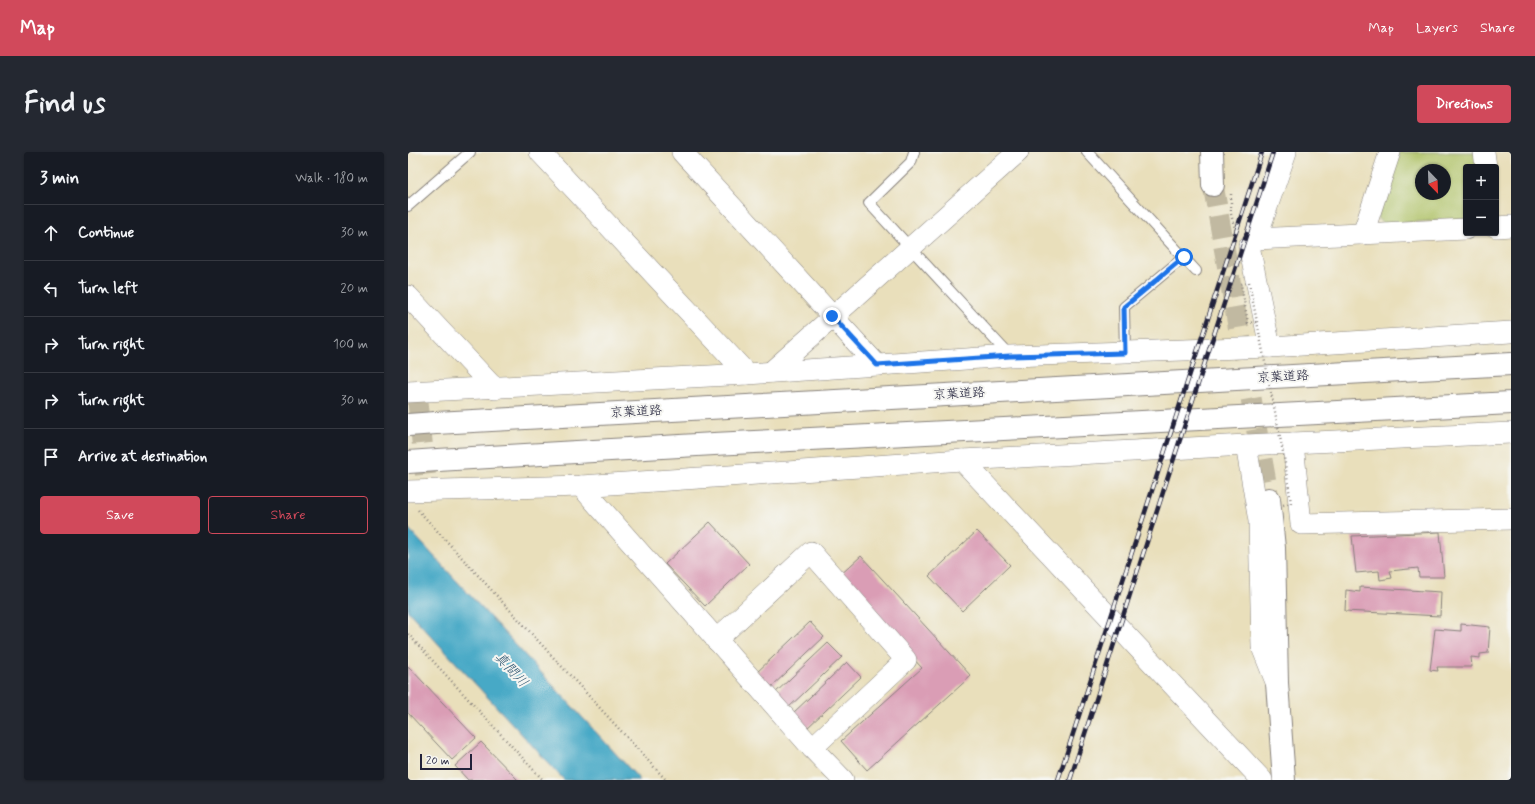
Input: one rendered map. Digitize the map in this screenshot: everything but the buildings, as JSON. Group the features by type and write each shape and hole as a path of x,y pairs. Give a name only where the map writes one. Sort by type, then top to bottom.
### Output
{"main road":[{"path":"1212,152 1222,188"},
{"name":"京葉道路","path":"408,425 1511,364"},
{"path":"408,462 1511,403"},
{"path":"1276,502 1274,548 1277,683 1284,780"}],"street":[{"path":"540,152 747,374"},
{"path":"682,152 877,365"},
{"path":"771,372 832,316 1018,152"},
{"path":"1270,346 1246,237 1286,152"},
{"path":"1363,234 1390,152"},
{"path":"1484,152 1486,164"},
{"path":"1246,237 1363,234 1463,229"},
{"path":"408,296 495,388"},
{"path":"408,392 747,374 1010,356 1125,353 1511,332"},
{"path":"411,498 962,460 1511,433"},
{"path":"1293,443 1300,524 1511,518"},
{"path":"1246,445 1259,521 1262,647 1277,683"},
{"path":"962,460 1262,780"},
{"path":"581,486 812,748 843,780"},
{"path":"716,640 811,552 906,660 812,748"}],"lane":[{"path":"408,206 470,152"},
{"path":"914,152 911,162 869,203 1010,356"},
{"path":"1087,152 1196,271"},
{"path":"1125,353 1124,307 1184,257"}],"path":[{"path":"1222,188 1231,214 1246,237"},
{"path":"1256,322 1248,323 1241,284 1249,282 1284,457 1290,503 1276,502"},
{"path":"411,498 666,780"},
{"path":"408,634 543,780"}],"green space":[{"path":"1399,152 1475,152 1477,164 1463,164 1463,219 1383,224 1377,218"}],"water":[{"name":"真間川","path":"408,528 640,780 564,780 408,611"}],"tunnel":[{"path":"1213,185 1269,499"},
{"path":"417,392 427,490"}],"railway":[{"path":"1058,780 1262,152"},
{"path":"1070,780 1273,152"}],"route":[{"path":"832,316 877,365 1010,356 1125,353 1124,307 1184,257"}]}
